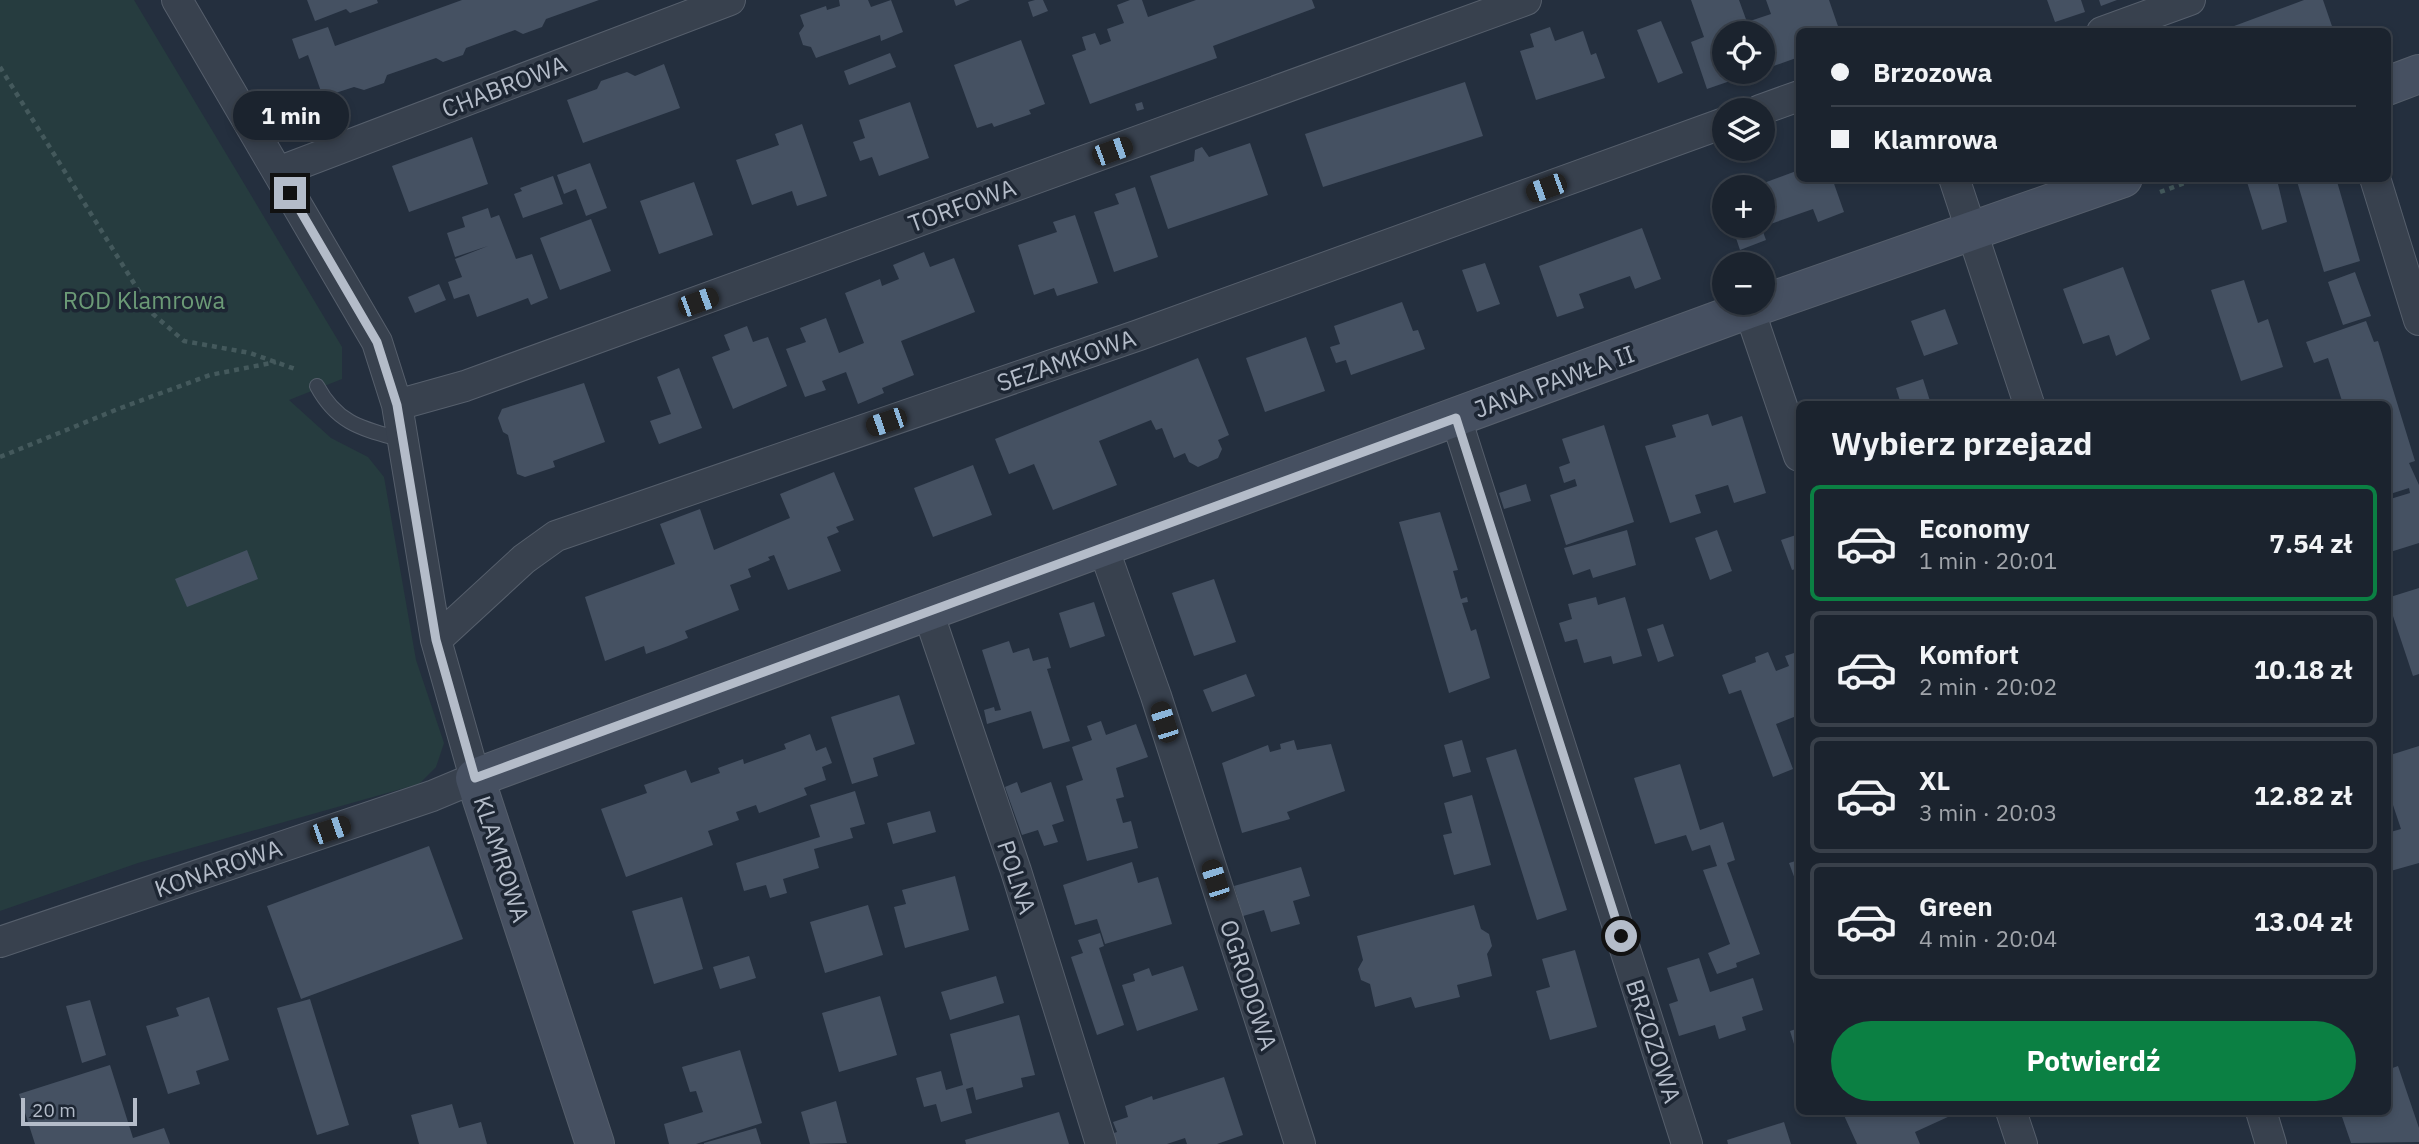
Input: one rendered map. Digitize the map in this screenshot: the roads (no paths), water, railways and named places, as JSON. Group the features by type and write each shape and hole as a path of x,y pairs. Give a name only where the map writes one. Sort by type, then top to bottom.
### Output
{"street":[{"name":"KLAMROWA","path":"177,0 377,342 397,405 404,440 436,640 475,778 595,1144"},
{"name":"CHABROWA","path":"278,172 730,0"},
{"name":"TORFOWA","path":"397,405 465,386 1526,0"},
{"path":"2113,28 2190,0"},
{"path":"2391,84 2419,74"},
{"path":"1775,105 1796,97"},
{"name":"SEZAMKOWA","path":"436,640 524,559 556,536 1152,330 1712,127"},
{"path":"1955,182 2028,401"},
{"name":"JANA PAWŁA II","path":"1775,300 2112,182"},
{"path":"2376,182 2419,320"},
{"name":"JANA PAWŁA II","path":"475,778 1733,315"},
{"path":"1751,315 1796,447"},
{"name":"BRZOZOWA","path":"1456,418 1687,1144"},
{"name":"OGRODOWA","path":"1103,547 1156,696 1300,1144"},
{"name":"POLNA","path":"928,611 1016,871 1101,1144"},
{"name":"KONAROWA","path":"0,942 432,796 475,778"},
{"path":"2012,1115 2022,1144"},
{"path":"2262,1115 2272,1144"}],"lane":[{"path":"317,386 328,407 355,426 404,440"}],"park label":[{"name":"ROD Klamrowa","path":"144,300"}]}
